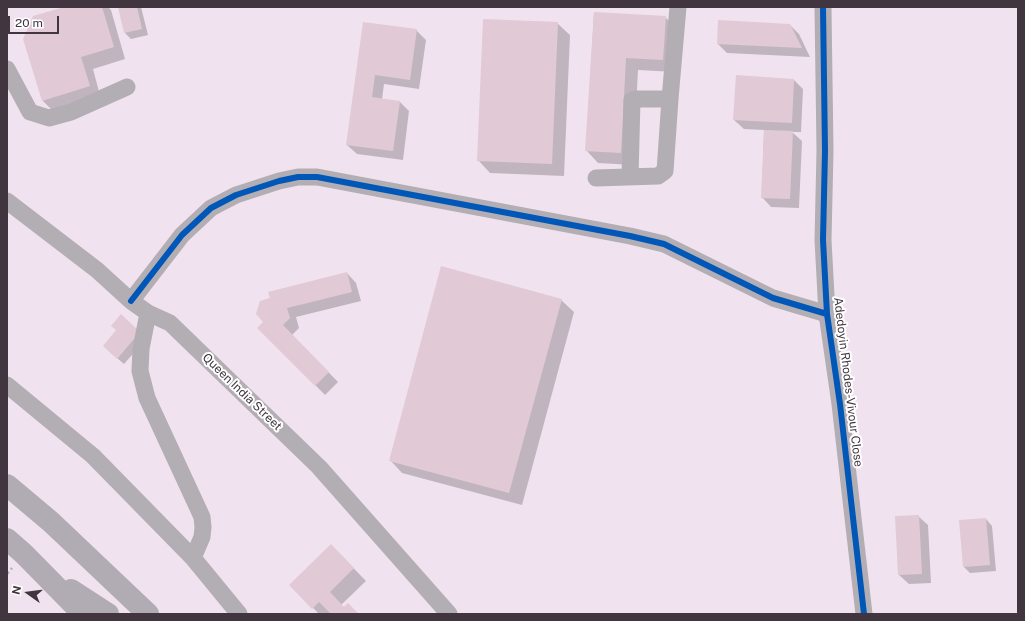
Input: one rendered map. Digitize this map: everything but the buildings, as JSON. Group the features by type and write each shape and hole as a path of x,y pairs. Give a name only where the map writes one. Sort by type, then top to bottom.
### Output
{"highway":[{"path":"7,485 51,522 148,614"},
{"path":"7,539 83,614"},
{"path":"40,570 108,614"}],"street":[{"path":"596,178 658,176 665,171 678,7"},
{"name":"Adedoyin Rhodes-Vivour Close","path":"823,7 825,151 823,240 828,314 846,450 864,614"},
{"path":"7,69 30,112 49,118 71,112 127,87"},
{"path":"630,177 632,100 670,99"},
{"path":"131,301 182,235 211,208 236,195 279,181 298,177 317,177 630,236 664,244 773,298 828,314"},
{"name":"Queen India Street","path":"7,201 97,270 131,301 148,313 170,322 319,467 449,614"},
{"path":"148,313 141,349 140,371 147,398 202,516 202,537 193,558"},
{"path":"7,385 93,456 193,558 239,614"}],"cycle path":[{"path":"823,7 825,151 823,240 827,314 840,404 864,614"},
{"path":"131,301 182,235 211,208 236,195 279,181 298,177 317,177 630,236 664,244 773,298 827,314"}]}
